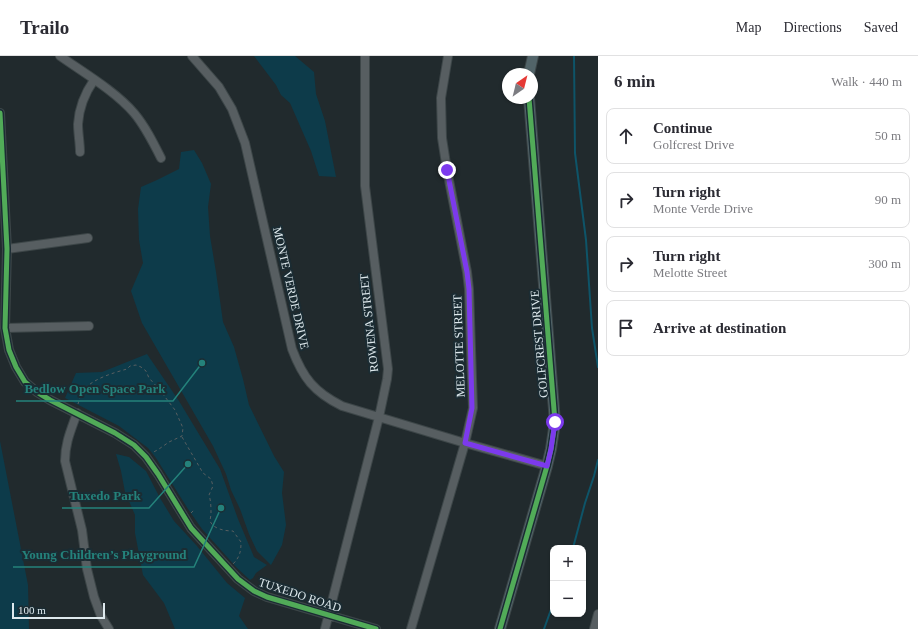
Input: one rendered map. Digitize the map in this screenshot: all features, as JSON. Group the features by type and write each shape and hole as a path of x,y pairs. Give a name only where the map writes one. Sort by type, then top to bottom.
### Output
{"main road":[{"path":"530,68 533,56"},
{"name":"GOLFCREST DRIVE","path":"500,629 547,466 555,422 529,104"}],"street":[{"path":"60,56 122,101 135,114 151,138 161,158"},
{"name":"MONTE VERDE DRIVE","path":"192,56 219,87 232,109 245,143 292,349 298,365 309,382 317,390 342,406 547,466"},
{"name":"ROWENA STREET","path":"326,629 379,417 388,368 365,186 365,56"},
{"name":"MELOTTE STREET","path":"411,629 465,443 472,408 469,289 442,138 441,98 448,56"},
{"path":"80,152 78,125 80,108 94,80"},
{"name":"TUXEDO ROAD","path":"0,113 7,249 5,328 9,350 16,368 25,382 50,400 115,433 134,446 146,457 192,528 238,579 254,591 267,597 376,629"},
{"path":"7,249 88,238"},
{"path":"5,328 89,326"},
{"path":"77,414 67,441 65,461 82,530 87,570 94,597 101,616 109,629"},
{"path":"594,629 598,614"}],"path":[{"path":"78,404 82,392 91,383 98,379 127,369 130,366 141,367 146,371 149,378 175,410 183,428 182,436 203,473 211,479 213,486 209,495 211,500 210,520 218,529 233,531 241,542 241,552 238,560 233,564"},
{"path":"150,453 159,450 169,442 182,436"}],"shaded area":[{"path":"254,56 295,56 314,72 316,94 325,121 336,177 319,176 311,151 290,103 281,95 276,85"},
{"path":"194,150 202,163 211,184 208,207 210,236 223,322 234,347 249,405 274,456 284,472 282,493 286,525 282,545 271,565 257,551 213,446 142,323 131,291 143,263 139,240 138,209 141,187 179,169 181,152"},
{"path":"147,354 179,401 220,469 238,519 254,557 267,565 256,573 250,580 237,568 202,529 148,448 119,426 65,398 76,373 102,372"},
{"path":"0,441 28,585 29,629 0,629"},
{"path":"116,454 129,457 146,471 174,521 197,546 227,583 245,598 239,616 248,629 175,629 164,603 143,575 135,533 135,515 125,492"}],"waterway":[{"path":"574,56 575,153 586,240 592,328 598,367"},
{"path":"574,545 598,460"},
{"path":"544,629 550,612"}],"cycle path":[{"path":"500,629 547,466 555,422 529,104"},
{"path":"0,113 7,249 5,328 9,350 16,367 25,382 50,400 115,433 134,445 146,457 158,474 191,528 238,579 254,591 267,597 376,629"}],"place":[{"name":"Bedlow Open Space Park","path":"202,363"},
{"name":"Tuxedo Park","path":"188,464"},
{"name":"Young Children’s Playground","path":"221,508"}],"route":[{"path":"447,170 469,289 472,408 465,443 547,466 555,422"}]}
